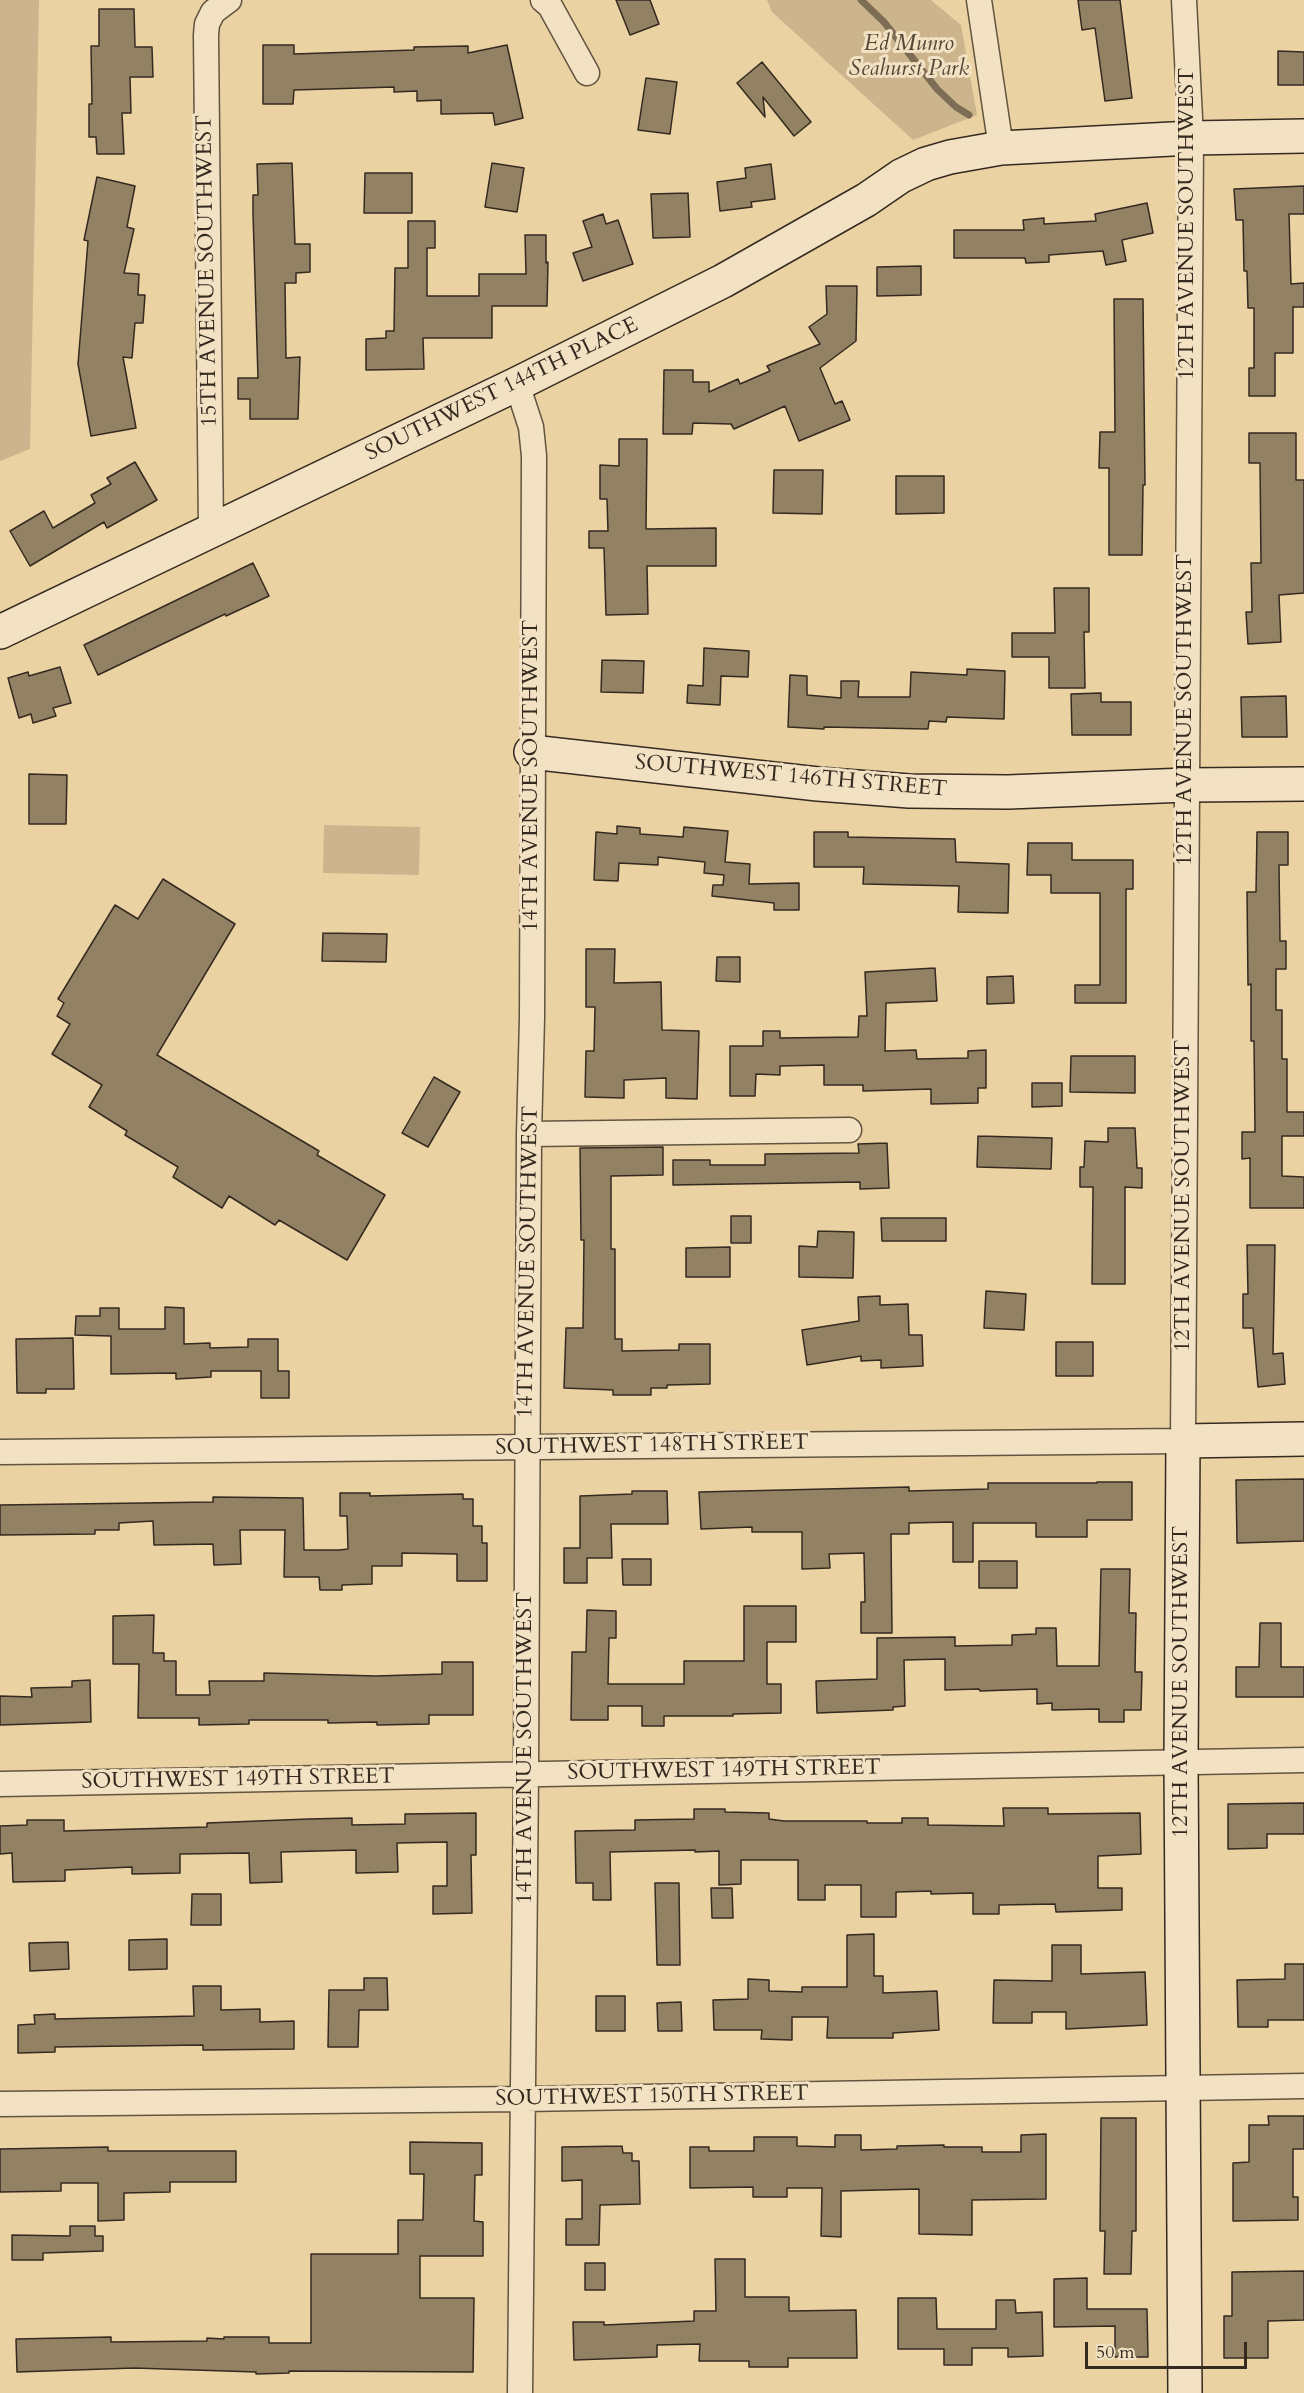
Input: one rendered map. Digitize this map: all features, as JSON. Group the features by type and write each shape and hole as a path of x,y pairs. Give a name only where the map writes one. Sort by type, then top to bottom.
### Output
{"street":[{"path":"543,0 550,6 587,73"},
{"path":"979,0 1001,148"},
{"name":"12TH AVENUE SOUTHWEST","path":"1184,0 1191,138 1181,1763 1185,2393"},
{"name":"15TH AVENUE SOUTHWEST","path":"211,531 206,34 207,24 221,6"},
{"name":"SOUTHWEST 144TH PLACE","path":"0,632 517,384 723,281 866,200 901,176 926,164 950,157 1001,148 1191,138 1304,135"},
{"name":"14TH AVENUE SOUTHWEST","path":"517,384 531,427 534,456 531,752 532,1018 529,1134 520,2393"},
{"name":"SOUTHWEST 146TH STREET","path":"531,752 818,784 909,791 1008,792 1186,785 1304,784"},
{"path":"529,1134 849,1130"},
{"name":"SOUTHWEST 148TH STREET","path":"0,1452 1304,1439"},
{"name":"SOUTHWEST 149TH STREET","path":"0,1784 1304,1760"},
{"name":"SOUTHWEST 150TH STREET","path":"0,2103 523,2099 1304,2086"}],"green space":[{"path":"0,0 39,0 30,449 0,461"},
{"name":"Ed Munro Seahurst Park","path":"767,0 931,0 961,25 977,115 913,140 772,12"},
{"path":"324,825 420,827 419,875 323,873"}],"building":[{"path":"616,0 650,0 659,24 630,35"},
{"path":"1078,0 1120,0 1132,98 1105,101 1095,28 1082,30"},
{"path":"99,9 134,9 135,47 152,47 153,77 130,77 131,113 122,113 124,154 97,154 96,137 89,137 89,104 92,104 91,46 99,46"},
{"path":"263,45 294,45 294,54 468,46 468,53 507,45 523,118 495,125 493,113 441,114 441,100 417,101 417,91 394,92 394,87 294,90 293,104 263,104"},
{"path":"1278,51 1304,52 1304,85 1278,85"},
{"path":"762,62 811,122 794,136 763,97 765,117 737,83"},
{"path":"646,78 677,82 670,134 638,130"},
{"path":"292,163 295,244 310,244 310,272 296,273 296,283 285,283 286,358 300,357 298,419 250,419 250,399 238,399 238,378 258,378 253,213 253,195 258,195 257,164"},
{"path":"492,163 524,168 517,212 485,207"},
{"path":"771,164 775,199 751,202 752,207 720,211 717,182 746,178 745,168"},
{"path":"365,173 412,173 412,213 364,213"},
{"path":"97,177 135,186 127,227 134,229 124,273 139,274 138,295 145,295 143,323 135,323 132,358 123,357 136,428 91,436 78,364 88,241 84,240"},
{"path":"1304,186 1304,214 1289,214 1291,284 1304,283 1304,307 1293,307 1293,353 1275,353 1275,396 1249,396 1249,368 1254,368 1254,308 1248,308 1247,271 1244,271 1243,220 1236,220 1234,189"},
{"path":"688,193 690,237 653,238 651,194"},
{"path":"1147,203 1153,233 1122,240 1126,261 1106,265 1103,251 1049,255 1049,262 1026,263 1025,258 954,258 954,230 1024,230 1023,220 1044,218 1044,224 1096,221 1095,214"},
{"path":"603,214 606,224 618,220 633,264 583,281 573,253 592,247 583,221"},
{"path":"408,221 435,221 435,248 427,248 427,296 479,296 479,274 526,274 525,235 546,235 547,306 492,306 492,338 423,338 424,369 366,370 366,339 386,338 386,331 394,331 395,268 408,268"},
{"path":"921,266 921,295 877,296 877,267"},
{"path":"826,286 857,286 856,341 820,368 835,404 842,401 850,420 799,441 785,406 734,429 731,424 693,423 692,434 663,434 664,370 693,370 693,382 709,382 709,392 738,379 740,384 770,371 767,366 820,344 809,327 827,314"},
{"path":"1114,299 1143,299 1145,485 1143,485 1142,555 1109,555 1109,468 1099,468 1100,432 1115,432"},
{"path":"1249,433 1296,433 1296,480 1304,480 1304,593 1279,595 1281,642 1248,644 1246,612 1252,612 1251,563 1261,563 1260,463 1249,463"},
{"path":"619,439 647,439 646,529 716,528 716,566 647,566 648,614 606,615 604,548 589,548 589,531 608,531 607,499 600,499 600,465 619,466"},
{"path":"135,462 157,500 107,528 104,522 30,566 10,531 44,511 53,528 95,503 91,495 111,484 107,478"},
{"path":"774,470 823,470 822,514 773,513"},
{"path":"896,476 944,476 944,513 896,514"},
{"path":"253,563 269,596 226,616 225,614 98,675 84,645"},
{"path":"1054,588 1089,588 1089,632 1084,632 1085,688 1049,688 1049,657 1012,657 1012,633 1055,633"},
{"path":"704,648 749,651 748,677 721,676 720,705 687,703 688,685 703,686"},
{"path":"602,660 644,661 643,693 601,692"},
{"path":"60,667 71,703 53,708 56,716 33,723 31,714 19,718 8,678 28,672 29,676"},
{"path":"967,669 1005,671 1004,719 947,717 946,722 929,721 928,729 788,727 790,675 807,676 807,695 841,698 841,681 859,681 858,697 910,697 911,672 967,675"},
{"path":"1101,693 1101,702 1131,702 1131,735 1072,735 1071,694"},
{"path":"1286,696 1287,737 1242,737 1241,697"},
{"path":"29,774 67,775 66,824 29,824"},
{"path":"617,826 640,828 640,834 683,837 684,827 728,831 725,862 750,864 749,884 799,883 799,910 774,910 774,903 712,896 713,885 723,885 724,875 704,873 705,862 658,857 658,865 619,863 618,881 594,880 596,832 617,834"},
{"path":"814,832 848,832 848,837 955,839 956,862 1009,864 1008,913 958,912 959,886 863,884 864,867 814,867"},
{"path":"1257,832 1288,832 1288,865 1279,865 1280,941 1286,941 1286,969 1276,969 1276,1010 1282,1010 1282,1059 1287,1059 1287,1112 1304,1112 1304,1136 1282,1136 1282,1176 1304,1177 1304,1208 1250,1208 1250,1158 1242,1159 1242,1132 1255,1132 1254,1041 1251,1041 1251,984 1248,985 1247,892 1256,892"},
{"path":"1028,843 1072,843 1072,860 1133,860 1133,889 1126,889 1126,1003 1075,1003 1075,985 1100,985 1100,893 1051,893 1051,875 1027,875"},
{"path":"163,879 235,924 157,1055 319,1151 317,1155 385,1195 347,1260 279,1220 275,1225 229,1196 222,1208 173,1177 178,1167 125,1135 127,1131 89,1107 102,1085 52,1054 70,1024 57,1016 64,1003 58,999 115,905 138,919"},
{"path":"323,933 387,934 386,962 322,961"},
{"path":"586,949 615,949 614,983 661,982 662,1030 699,1031 697,1099 666,1098 666,1078 624,1080 624,1098 585,1097 586,1051 594,1051 595,1007 586,1007"},
{"path":"717,957 740,957 740,982 716,981"},
{"path":"935,968 937,1001 886,1003 885,1051 916,1050 917,1059 968,1058 968,1051 986,1050 986,1088 978,1088 978,1103 931,1104 931,1089 863,1091 863,1085 824,1085 824,1065 780,1066 780,1075 756,1074 755,1096 730,1096 730,1046 763,1046 763,1031 780,1031 780,1038 858,1037 859,1016 867,1016 865,972"},
{"path":"1013,976 1014,1003 987,1004 987,977"},
{"path":"1071,1056 1135,1056 1135,1093 1070,1092"},
{"path":"434,1077 460,1092 428,1147 402,1133"},
{"path":"1032,1083 1062,1083 1062,1106 1032,1107"},
{"path":"1108,1128 1135,1128 1137,1168 1142,1168 1142,1188 1125,1187 1125,1284 1092,1284 1093,1187 1080,1187 1080,1167 1084,1167 1085,1141 1108,1142"},
{"path":"978,1136 1052,1138 1051,1169 977,1167"},
{"path":"887,1143 889,1188 860,1189 860,1182 673,1185 673,1160 710,1160 710,1165 765,1165 765,1154 859,1153 858,1144"},
{"path":"663,1147 663,1175 611,1176 611,1249 615,1249 615,1339 622,1339 622,1351 679,1350 679,1344 710,1344 710,1384 667,1385 667,1388 651,1388 651,1395 613,1395 613,1390 564,1388 566,1328 583,1328 584,1240 581,1240 580,1148"},
{"path":"731,1216 751,1216 751,1243 731,1243"},
{"path":"881,1218 946,1218 946,1241 882,1241"},
{"path":"818,1231 854,1232 853,1278 799,1277 799,1246 817,1247"},
{"path":"1247,1245 1275,1245 1273,1354 1283,1353 1285,1384 1258,1387 1253,1328 1243,1328 1243,1294 1248,1294"},
{"path":"730,1247 730,1277 686,1277 686,1248"},
{"path":"986,1291 1026,1294 1024,1330 984,1328"},
{"path":"880,1296 880,1305 908,1304 909,1335 922,1335 923,1366 881,1368 881,1360 861,1361 861,1356 807,1365 802,1330 859,1321 858,1297"},
{"path":"165,1307 184,1308 184,1344 210,1343 210,1348 248,1347 248,1339 278,1339 278,1371 289,1371 289,1398 261,1398 261,1371 211,1371 211,1377 176,1379 176,1373 111,1374 111,1336 75,1335 76,1316 100,1316 100,1308 119,1308 119,1329 165,1329"},
{"path":"73,1338 74,1389 46,1389 46,1393 17,1393 16,1339"},
{"path":"1056,1342 1093,1342 1093,1376 1056,1376"},
{"path":"1304,1479 1304,1541 1237,1543 1236,1480"},
{"path":"1132,1482 1132,1520 1087,1520 1087,1537 1036,1537 1036,1523 973,1523 973,1562 953,1562 953,1522 909,1523 909,1534 891,1534 892,1633 861,1633 861,1602 865,1602 864,1553 829,1554 830,1568 802,1569 802,1532 752,1532 752,1527 701,1529 699,1492 909,1487 909,1491 988,1489 988,1483"},
{"path":"632,1491 667,1491 668,1524 611,1524 612,1558 587,1558 587,1583 564,1583 564,1548 580,1548 580,1496 632,1494"},
{"path":"340,1493 370,1493 370,1496 463,1494 463,1499 473,1499 473,1526 482,1526 482,1543 487,1543 487,1581 457,1581 457,1554 402,1553 402,1566 372,1566 372,1584 342,1585 342,1590 320,1590 319,1577 284,1577 285,1530 240,1530 241,1564 214,1565 213,1544 154,1545 153,1521 119,1523 119,1530 95,1530 95,1534 0,1535 0,1505 213,1502 213,1497 303,1498 304,1550 348,1549 347,1516 340,1516"},
{"path":"622,1559 651,1559 651,1585 623,1585"},
{"path":"979,1561 1017,1561 1017,1588 979,1588"},
{"path":"1101,1569 1130,1569 1129,1613 1136,1613 1135,1672 1142,1672 1141,1710 1124,1710 1124,1722 1099,1722 1099,1709 1052,1710 1052,1703 1037,1704 1037,1689 945,1690 945,1659 904,1660 905,1706 893,1707 893,1710 817,1713 816,1681 877,1679 877,1638 955,1637 955,1646 1012,1645 1012,1635 1036,1634 1036,1628 1056,1628 1057,1666 1099,1666"},
{"path":"744,1606 796,1606 796,1642 767,1642 767,1684 781,1684 781,1713 664,1716 664,1726 642,1726 642,1706 608,1706 608,1720 571,1720 572,1652 586,1652 587,1610 616,1611 616,1638 609,1638 608,1684 684,1684 684,1661 744,1661"},
{"path":"154,1615 153,1653 164,1653 164,1661 176,1661 176,1695 210,1695 209,1681 264,1681 264,1673 376,1676 442,1674 442,1662 473,1662 473,1715 429,1715 429,1724 377,1725 377,1722 328,1723 328,1720 249,1720 249,1724 199,1725 199,1718 138,1718 139,1664 113,1664 113,1616"},
{"path":"1260,1623 1281,1623 1281,1667 1304,1667 1304,1697 1236,1697 1236,1667 1259,1667"},
{"path":"90,1680 91,1722 0,1725 0,1696 32,1697 31,1688 72,1687 72,1681"},
{"path":"1304,1803 1304,1834 1267,1834 1267,1848 1228,1849 1228,1804"},
{"path":"1003,1808 1048,1808 1048,1814 1140,1813 1141,1854 1098,1856 1098,1888 1122,1888 1122,1910 1056,1912 1055,1904 999,1905 999,1914 973,1914 973,1893 931,1894 931,1891 896,1892 896,1917 861,1917 861,1885 825,1885 825,1900 798,1900 798,1860 741,1860 741,1884 719,1885 719,1851 610,1852 611,1900 593,1900 593,1883 576,1883 575,1831 635,1830 635,1820 694,1819 694,1809 769,1813 769,1819 784,1821 902,1823 902,1818 928,1818 928,1825 1004,1826"},
{"path":"476,1813 476,1855 471,1855 472,1913 433,1914 433,1886 447,1886 447,1842 397,1843 398,1872 356,1873 356,1850 281,1852 282,1882 250,1883 249,1853 180,1854 180,1873 132,1874 132,1867 65,1870 65,1881 13,1882 12,1853 0,1854 0,1826 27,1825 27,1820 64,1820 64,1831 207,1827 207,1823 352,1818 352,1825 405,1824 405,1814"},
{"path":"655,1883 679,1883 680,1965 657,1965"},
{"path":"711,1888 732,1888 733,1918 712,1918"},
{"path":"192,1894 221,1894 221,1925 191,1925"},
{"path":"874,1934 874,1976 883,1976 883,1993 937,1991 939,2030 893,2033 893,2038 827,2038 828,2017 792,2017 792,2040 761,2039 762,2030 714,2030 713,2000 748,1999 748,1979 769,1980 769,1991 802,1992 802,1987 847,1987 847,1935"},
{"path":"167,1939 167,1969 129,1970 129,1940"},
{"path":"68,1942 69,1969 30,1971 29,1943"},
{"path":"1052,1945 1081,1945 1081,1974 1145,1972 1147,2025 1066,2029 1066,2012 1032,2012 1032,2023 993,2023 994,1980 1052,1981"},
{"path":"1285,1964 1304,1964 1304,2020 1268,2020 1268,2027 1238,2027 1237,1980 1285,1979"},
{"path":"364,1978 387,1978 388,2010 359,2010 358,2047 328,2047 329,1990 364,1990"},
{"path":"193,1986 221,1986 221,2010 260,2009 260,2022 294,2021 294,2049 203,2050 203,2045 55,2047 55,2052 18,2053 18,2025 35,2024 34,2015 55,2014 55,2019 194,2016"},
{"path":"596,1996 625,1996 625,2031 596,2031"},
{"path":"681,2002 682,2031 658,2031 657,2003"},
{"path":"1268,2116 1304,2116 1304,2149 1293,2149 1293,2197 1298,2197 1298,2220 1233,2221 1233,2163 1249,2162 1249,2125 1269,2125"},
{"path":"1101,2118 1136,2118 1136,2231 1132,2231 1131,2274 1104,2274 1105,2231 1100,2231"},
{"path":"1046,2134 1046,2199 972,2200 972,2235 919,2234 919,2189 841,2191 841,2237 821,2236 822,2188 787,2188 787,2197 753,2197 753,2187 690,2188 690,2147 709,2147 709,2151 754,2151 754,2137 797,2137 797,2146 835,2147 835,2135 861,2135 861,2150 897,2149 897,2146 944,2145 944,2147 982,2147 982,2152 1021,2152 1021,2135"},
{"path":"410,2142 482,2143 482,2175 475,2175 474,2221 483,2222 483,2256 420,2256 420,2298 474,2298 473,2372 289,2371 289,2373 256,2374 256,2372 134,2368 17,2372 16,2339 111,2337 111,2342 207,2341 207,2338 269,2337 269,2343 311,2343 311,2254 398,2254 398,2220 423,2220 424,2174 410,2174"},
{"path":"622,2146 623,2153 632,2153 632,2161 639,2161 640,2204 600,2205 599,2245 566,2245 566,2219 582,2219 582,2180 562,2181 562,2147"},
{"path":"108,2147 108,2151 236,2151 236,2182 170,2182 170,2192 124,2193 124,2220 98,2221 98,2183 61,2183 61,2191 0,2192 0,2149"},
{"path":"70,2226 95,2226 95,2236 103,2236 103,2251 43,2253 43,2260 12,2260 12,2235 70,2236"},
{"path":"715,2259 745,2259 745,2297 789,2297 789,2311 856,2310 857,2358 788,2358 788,2367 749,2367 749,2361 699,2361 700,2344 657,2345 657,2357 574,2360 573,2322 604,2322 604,2325 694,2321 694,2311 716,2311"},
{"path":"585,2263 605,2263 605,2290 585,2290"},
{"path":"1304,2271 1304,2320 1268,2321 1268,2358 1224,2358 1224,2316 1232,2316 1232,2272"},
{"path":"1087,2278 1087,2309 1147,2309 1148,2357 1115,2357 1115,2326 1054,2327 1054,2279"},
{"path":"898,2298 936,2298 937,2329 996,2329 996,2300 1015,2300 1016,2313 1042,2312 1043,2356 1008,2357 1008,2348 972,2348 972,2365 944,2365 944,2349 898,2349"}],"waterway":[{"path":"861,0 884,22 937,89 956,107 969,115"}]}
